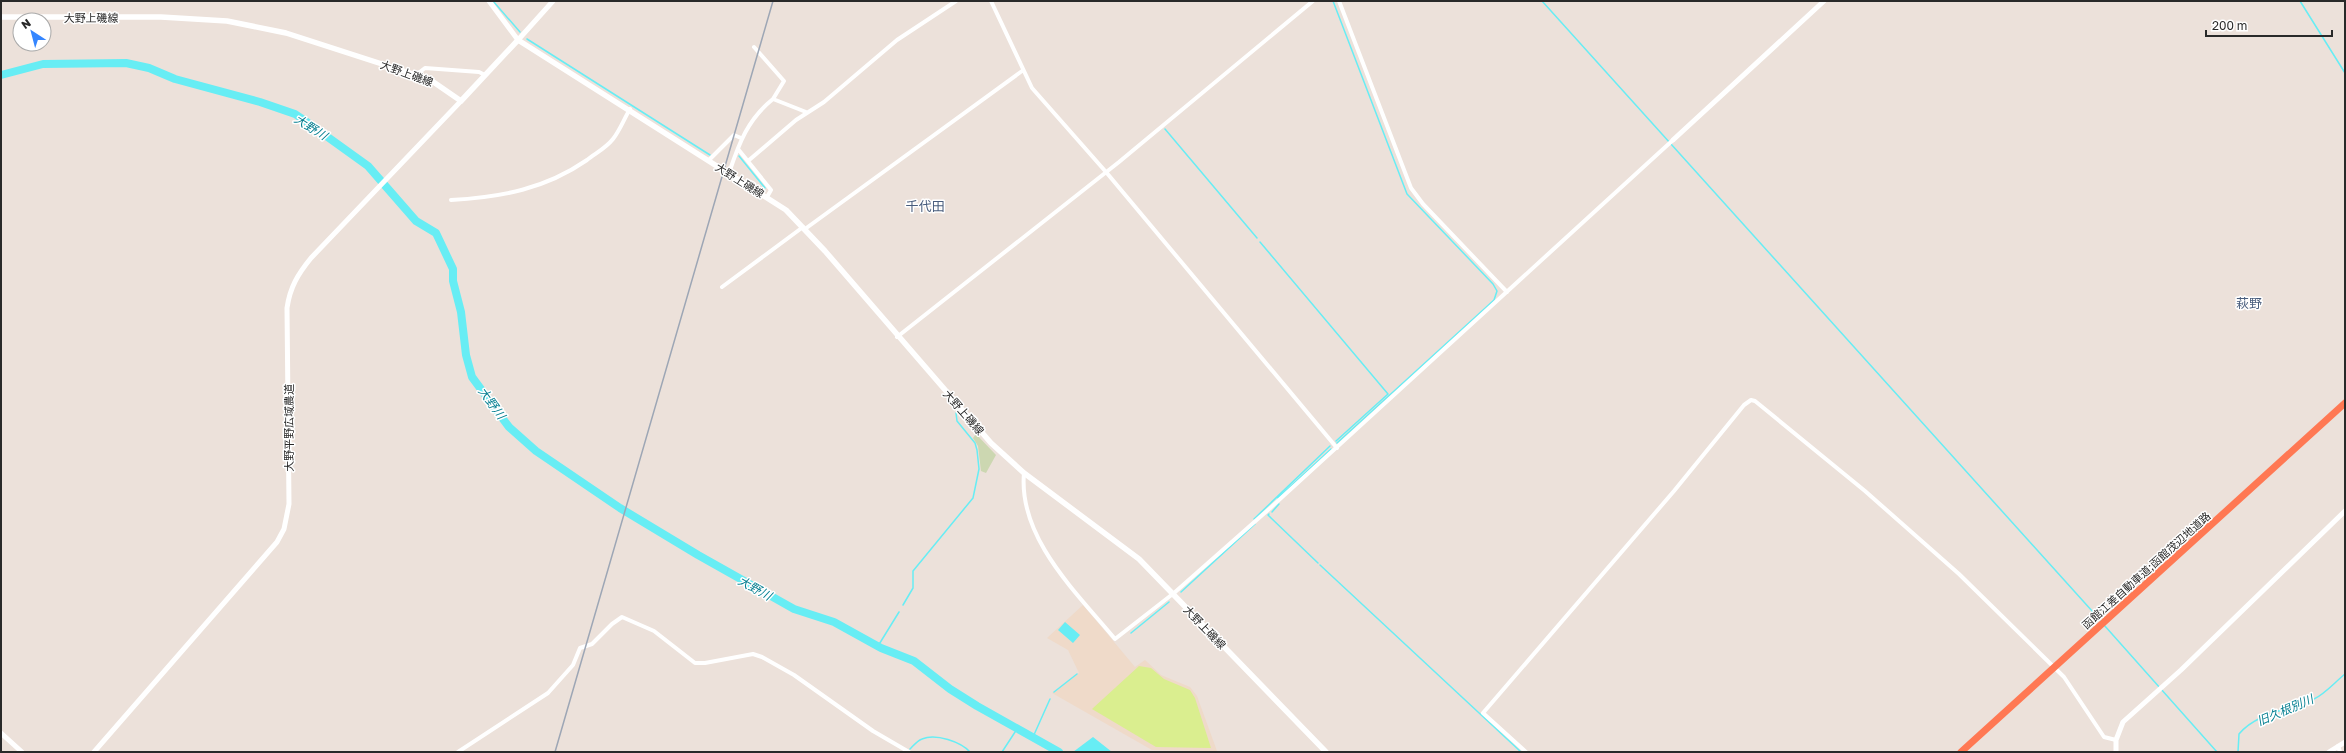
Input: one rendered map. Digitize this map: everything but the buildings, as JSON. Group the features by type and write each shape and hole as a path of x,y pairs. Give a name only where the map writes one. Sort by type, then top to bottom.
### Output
{"highway":[{"name":"函館江差自動車道;函館茂辺地道路","path":"1961,752 2345,403"}],"main road":[{"name":"大野上磯線","path":"1,17 161,17 227,20 286,33 416,75 432,81 461,101"},
{"path":"461,101 518,40"},
{"name":"大野上磯線","path":"518,40 630,109 786,210 804,228 897,337 991,443 1024,473 1119,542 1139,559 1326,752"}],"street":[{"path":"489,1 518,40 553,1"},
{"path":"748,161 806,112 824,102 897,40 956,1"},
{"path":"991,1 1022,71 1032,88 1106,172 1337,448"},
{"path":"897,337 1106,172 1313,1"},
{"path":"1338,1 1411,188 1423,204 1507,292"},
{"path":"1024,473 1028,515 1036,532 1062,574 1115,639 1174,594 1337,448 1824,1"},
{"path":"729,173 741,138 754,117 772,99 784,81 754,47"},
{"path":"416,75 425,68 479,72 484,75"},
{"path":"722,287 1022,71"},
{"path":"772,99 806,112"},
{"name":"大野平野広域農道","path":"94,752 277,542 284,529 288,504 289,296 300,272 349,218 461,101"},
{"path":"451,200 485,198 543,185 559,177 606,147 616,134 630,109"},
{"path":"709,160 734,135 741,138"},
{"path":"738,149 771,190 767,197"},
{"path":"1526,752 1483,713 1674,491 1710,444 1744,405 1751,400 1755,401 1865,491 1959,574 2064,677 2104,737 2116,740"},
{"path":"2116,752 2116,740 2123,722 2165,684 2345,511"},
{"path":"458,752 548,693 573,665 580,648 592,644 612,624 622,617 654,631 695,663 705,663 753,654 762,657 794,675 873,731 909,752"},
{"path":"1,733 22,752"},
{"path":"2329,752 2345,742"},
{"path":"2338,746 2340,752"}],"shaded area":[{"path":"1083,605 1135,667 1145,660 1161,675 1190,687 1197,696 1217,751 1152,750 1052,693 1079,673 1068,650 1047,638"}],"green space":[{"path":"976,434 996,455 986,473 981,471 978,446 973,438"},
{"path":"1139,666 1151,668 1164,679 1190,690 1195,698 1211,748 1156,747 1092,709"}],"water":[{"path":"1065,622 1080,635 1073,643 1058,630"},
{"path":"1093,737 1112,752 1073,752"}],"waterway":[{"path":"493,1 520,32"},
{"path":"1333,1 1407,194 1493,284 1497,291 1494,300 1337,443"},
{"path":"1542,1 2102,622"},
{"name":"旧久根別川","path":"2300,1 2345,73"},
{"path":"527,39 710,155"},
{"name":"大野川","path":"1,75 43,64 126,63 149,68 175,79 260,102 295,114 368,166 416,221 436,233 453,269 453,281 461,312 466,355 472,377 509,427 536,451 620,508 698,555 794,609 834,622 881,648 914,661 950,689 977,706 1059,752"},
{"path":"1165,129 1257,238"},
{"path":"739,156 765,188"},
{"path":"1260,242 1388,394 1336,441"},
{"path":"903,605 913,588 913,571 973,498 979,469 977,450 975,443 957,421 956,413"},
{"path":"1254,519 1330,446"},
{"path":"1278,498 1331,449"},
{"path":"1272,512 1279,504"},
{"path":"1269,514 1268,515 1318,563"},
{"path":"1181,592 1255,524"},
{"path":"1320,565 1521,752"},
{"path":"1131,633 1169,602"},
{"path":"878,646 899,612"},
{"path":"2104,625 2217,752"},
{"path":"1054,692 1077,674"},
{"name":"旧久根別川","path":"2238,752 2239,734 2246,727 2264,716 2305,703 2318,697 2345,674"},
{"path":"1033,737 1050,699"},
{"path":"1002,752 1017,729"},
{"path":"910,749 920,740 928,737 934,737 955,742 970,752"}],"railway":[{"path":"555,752 773,1"}],"district":[{"name":"千代田","path":"925,206"},
{"name":"萩野","path":"2249,303"}]}
